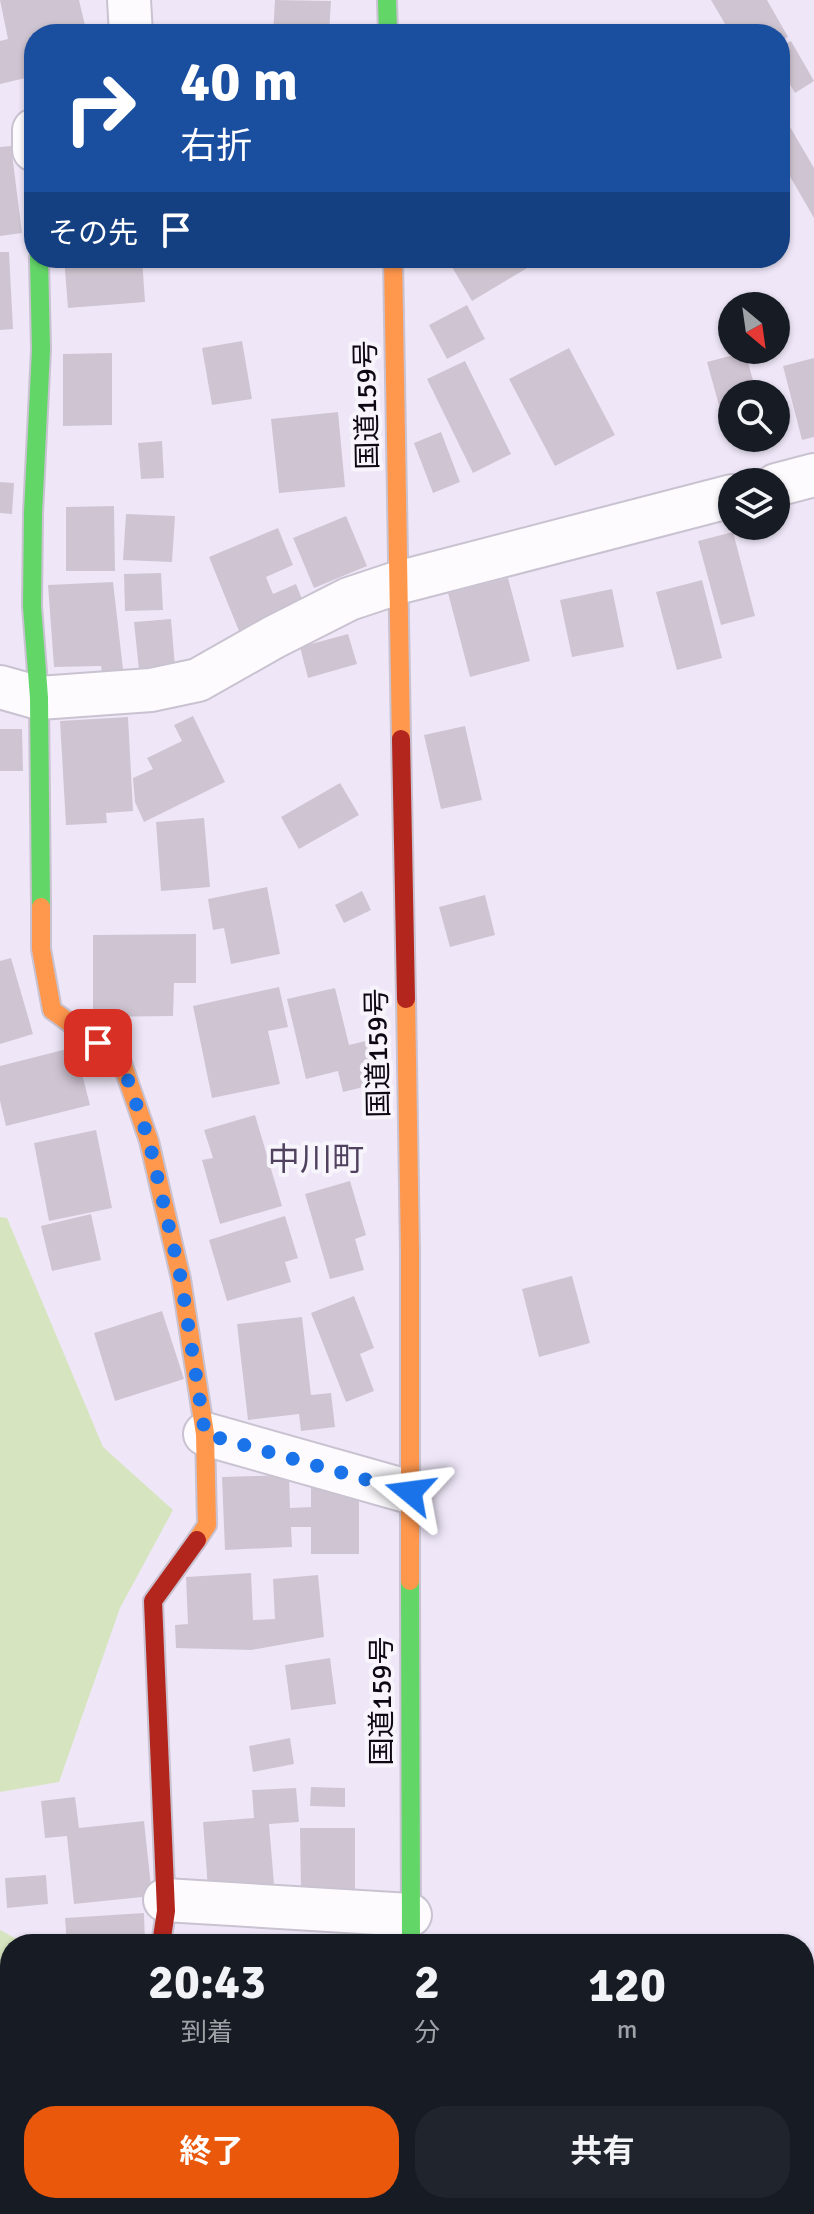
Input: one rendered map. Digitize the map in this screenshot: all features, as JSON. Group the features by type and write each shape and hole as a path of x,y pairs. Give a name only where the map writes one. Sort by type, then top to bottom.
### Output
{"main road":[{"path":"387,0 388,24"},
{"path":"39,268 41,350 32,606 19,692 41,949 52,1010 121,1060 149,1141 181,1279 205,1434 207,1525 153,1601 166,1911 163,1934"},
{"name":"国道159号","path":"393,268 410,1252 411,1930"}],"street":[{"path":"129,0 130,24"},
{"path":"790,481 814,475"},
{"path":"19,692 151,690 198,680 349,599 397,583 718,500"},
{"path":"205,1434 410,1492"},
{"path":"165,1900 411,1930"}],"green space":[{"path":"0,1217 7,1218 103,1447 173,1510 120,1608 59,1782 0,1792"}],"building":[{"path":"0,0 79,0 85,24 24,24 24,78 0,84 0,41 8,39"},
{"path":"275,0 331,1 330,24 274,24"},
{"path":"711,0 767,0 781,24 725,24"},
{"path":"790,42 814,81 795,93 790,84"},
{"path":"790,127 814,168 814,218 790,176"},
{"path":"11,146 22,233 0,236 0,147"},
{"path":"0,252 9,252 13,329 0,330"},
{"path":"65,268 143,268 145,302 68,308"},
{"path":"453,268 527,268 472,301"},
{"path":"467,305 485,339 447,359 429,325"},
{"path":"242,341 252,399 212,405 202,348"},
{"path":"569,348 615,435 555,466 509,379"},
{"path":"112,353 112,425 63,426 63,354"},
{"path":"814,358 814,437 802,440 790,393 790,380 787,380 783,366"},
{"path":"718,359 718,364 748,364 753,380 718,380 718,402 707,362"},
{"path":"465,361 511,454 473,473 427,379"},
{"path":"338,412 345,487 279,493 271,419"},
{"path":"441,432 460,482 433,493 414,443"},
{"path":"162,441 164,478 141,479 138,443"},
{"path":"0,482 14,483 12,514 0,513"},
{"path":"114,506 115,571 66,571 66,507"},
{"path":"126,514 175,516 172,562 123,560"},
{"path":"346,516 367,566 314,588 293,538"},
{"path":"278,528 293,565 266,577 273,594 296,584 306,609 241,636 209,557"},
{"path":"718,536 718,540 735,540 755,616 721,625 698,541"},
{"path":"161,573 163,610 125,611 124,574"},
{"path":"508,578 530,661 470,677 448,593"},
{"path":"702,580 722,658 677,670 656,592"},
{"path":"113,582 124,678 103,681 101,666 54,667 48,585"},
{"path":"612,589 624,647 572,657 560,600"},
{"path":"171,619 175,667 139,670 134,622"},
{"path":"348,634 357,664 308,678 300,647"},
{"path":"193,716 225,782 144,822 135,802 133,778 153,769 147,758 182,741 174,725"},
{"path":"128,717 133,811 106,813 107,823 66,825 60,721"},
{"path":"465,726 482,800 441,809 424,735"},
{"path":"0,729 22,729 23,771 0,771"},
{"path":"340,783 359,815 299,849 281,817"},
{"path":"204,818 210,887 161,891 156,822"},
{"path":"267,887 280,954 231,964 224,928 213,930 208,899"},
{"path":"362,891 371,910 344,923 335,905"},
{"path":"485,895 495,935 450,947 439,907"},
{"path":"196,934 196,983 174,983 173,1016 93,1017 93,935"},
{"path":"11,958 33,1034 0,1044 0,961"},
{"path":"279,987 288,1027 268,1031 280,1084 212,1098 193,1006"},
{"path":"335,988 349,1045 370,1040 380,1083 343,1092 338,1071 306,1079 287,999"},
{"path":"75,1047 90,1105 6,1126 0,1101 0,1066"},
{"path":"255,1115 282,1206 220,1224 202,1160 213,1158 204,1130"},
{"path":"96,1130 112,1208 49,1221 34,1143"},
{"path":"350,1181 366,1235 355,1239 364,1270 330,1279 305,1194"},
{"path":"91,1214 101,1260 52,1271 41,1226"},
{"path":"285,1216 298,1258 285,1262 291,1282 227,1301 209,1240"},
{"path":"572,1276 590,1343 539,1357 522,1289"},
{"path":"354,1296 374,1348 360,1354 374,1391 346,1402 311,1313"},
{"path":"162,1311 184,1379 115,1401 94,1333"},
{"path":"302,1317 311,1395 331,1393 335,1427 301,1431 299,1414 248,1420 237,1324"},
{"path":"289,1475 290,1508 311,1507 311,1487 359,1487 359,1554 311,1554 311,1527 291,1527 292,1547 225,1550 222,1477"},
{"path":"251,1573 253,1620 275,1619 273,1579 318,1575 324,1637 251,1650 176,1648 175,1625 188,1624 186,1577"},
{"path":"330,1658 336,1704 291,1710 285,1665"},
{"path":"290,1738 294,1764 253,1772 249,1746"},
{"path":"311,1787 345,1788 345,1807 310,1806"},
{"path":"296,1788 299,1822 269,1824 274,1884 208,1889 203,1822 254,1818 252,1790"},
{"path":"75,1797 79,1828 144,1821 152,1896 74,1904 67,1836 45,1838 41,1801"},
{"path":"300,1828 355,1828 355,1892 301,1892"},
{"path":"46,1875 48,1904 7,1908 5,1878"},
{"path":"144,1913 145,1934 66,1934 65,1918"}],"traffic: fast":[{"path":"387,0 388,24"},
{"path":"39,268 41,350 32,606 39,698 41,907"},
{"path":"410,1581 411,1934"}],"traffic: slow":[{"path":"393,268 401,739"},
{"path":"41,907 41,949 52,1010 121,1060 149,1141 181,1279 205,1434 207,1525 197,1540"},
{"path":"406,999 410,1581"}],"traffic: jam":[{"path":"401,739 406,999"},
{"path":"163,1934 166,1911 153,1601 197,1540"}],"district":[{"name":"中川町","path":"316,1159"}],"route":[{"path":"98,1043 121,1060 149,1141 181,1279 205,1434 410,1492"}]}
